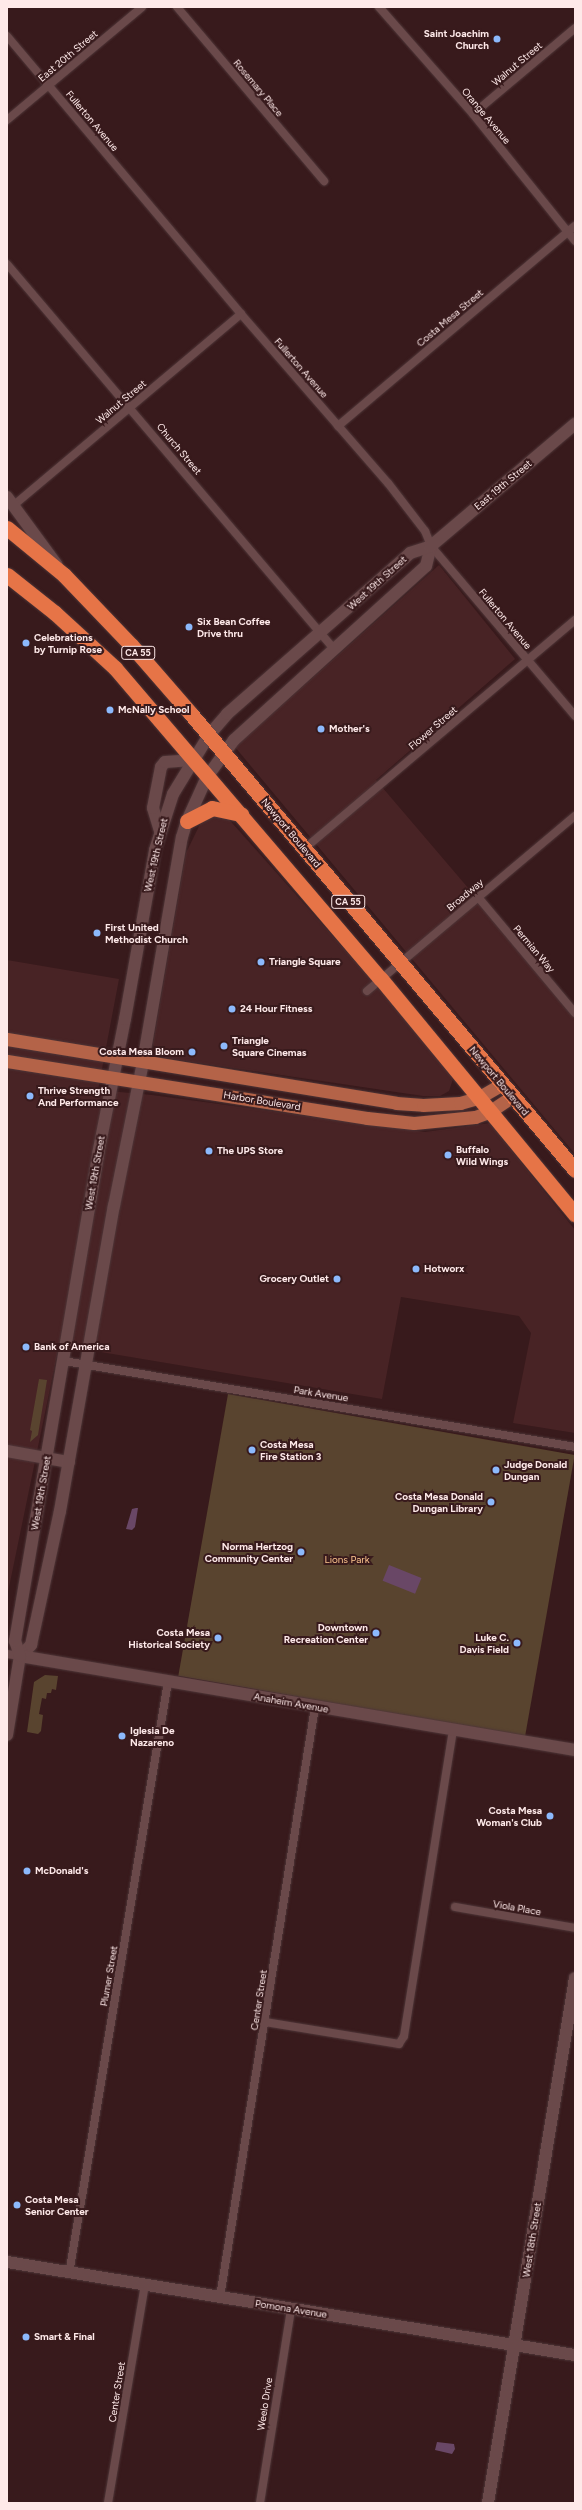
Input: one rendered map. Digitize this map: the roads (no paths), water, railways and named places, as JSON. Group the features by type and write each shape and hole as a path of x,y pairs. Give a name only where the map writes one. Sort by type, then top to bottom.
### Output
{"highway":[{"name":"CA 55","path":"7,528 64,575"},
{"name":"Newport Boulevard","path":"64,575 131,645 209,734 223,753 575,1170"},
{"name":"CA 55","path":"8,576 55,613 115,668 192,760 241,814 381,979 489,1112 575,1214"},
{"path":"187,821 212,808 241,814"}],"main road":[{"name":"Harbor Boulevard","path":"7,1039 396,1103 441,1105 478,1098 502,1084"},
{"name":"Harbor Boulevard","path":"7,1061 390,1121 444,1122 466,1119 489,1112 513,1096"}],"street":[{"name":"East 20th Street","path":"7,120 142,7"},
{"name":"Rosemary Place","path":"177,7 324,181"},
{"name":"Orange Avenue","path":"378,7 473,114 575,241"},
{"name":"Walnut Street","path":"473,114 575,28"},
{"name":"Fullerton Avenue","path":"7,36 241,314 416,517 425,531 431,546 575,716"},
{"name":"Costa Mesa Street","path":"338,426 575,226"},
{"name":"Church Street","path":"7,264 131,408 334,649"},
{"name":"Walnut Street","path":"11,501 131,408 241,314"},
{"name":"East 19th Street","path":"431,546 575,424"},
{"name":"Newport Boulevard","path":"11,501 64,575"},
{"name":"West 19th Street","path":"7,1735 20,1656 15,1642 112,1078 160,831 173,794 192,760 209,734 227,714 410,553 431,546"},
{"name":"West 19th Street","path":"20,1656 31,1645 69,1462 114,1206 143,1062 182,837 187,821 207,777 223,753 248,725 426,566 431,546"},
{"name":"Flower Street","path":"304,849 575,620"},
{"path":"160,831 153,808 161,767 165,762 192,760"},
{"name":"Broadway","path":"368,990 575,816"},
{"name":"Permian Way","path":"478,897 575,1013"},
{"name":"Park Avenue","path":"64,1361 575,1447"},
{"path":"7,1451 69,1462"},
{"name":"Anaheim Avenue","path":"7,1654 575,1750"},
{"name":"Plumer Street","path":"69,2274 168,1682"},
{"name":"Center Street","path":"220,2297 266,2022 315,1707"},
{"path":"266,2022 399,2044 404,2036 453,1730"},
{"name":"Viola Place","path":"455,1908 575,1928"},
{"name":"West 18th Street","path":"488,2503 575,1978"},
{"name":"Pomona Avenue","path":"7,2262 69,2274 145,2284 575,2355"},
{"name":"Center Street","path":"108,2503 145,2284"},
{"name":"Weelo Drive","path":"260,2503 291,2309"}],"place":[{"name":"Saint Joachim Church","path":"497,39"},
{"name":"Six Bean Coffee Drive thru","path":"189,627"},
{"name":"Celebrations by Turnip Rose","path":"26,643"},
{"name":"McNally School","path":"110,710"},
{"name":"Mother's","path":"321,729"},
{"name":"First United Methodist Church","path":"97,933"},
{"name":"Triangle Square","path":"261,962"},
{"name":"24 Hour Fitness","path":"232,1009"},
{"name":"Triangle Square Cinemas","path":"224,1046"},
{"name":"Costa Mesa Bloom","path":"192,1052"},
{"name":"Thrive Strength And Performance","path":"30,1096"},
{"name":"The UPS Store","path":"209,1151"},
{"name":"Buffalo Wild Wings","path":"448,1155"},
{"name":"Hotworx","path":"416,1269"},
{"name":"Grocery Outlet","path":"337,1279"},
{"name":"Bank of America","path":"26,1347"},
{"name":"Costa Mesa Fire Station 3","path":"252,1450"},
{"name":"Judge Donald Dungan","path":"496,1470"},
{"name":"Costa Mesa Donald Dungan Library","path":"491,1502"},
{"name":"Norma Hertzog Community Center","path":"301,1552"},
{"name":"Downtown Recreation Center","path":"376,1633"},
{"name":"Costa Mesa Historical Society","path":"218,1638"},
{"name":"Luke C. Davis Field","path":"517,1643"},
{"name":"Iglesia De Nazareno","path":"122,1736"},
{"name":"Costa Mesa Woman's Club","path":"550,1816"},
{"name":"McDonald's","path":"27,1871"},
{"name":"Costa Mesa Senior Center","path":"17,2205"},
{"name":"Smart & Final","path":"26,2337"}],"park label":[{"name":"Lions Park","path":"347,1560"}]}
